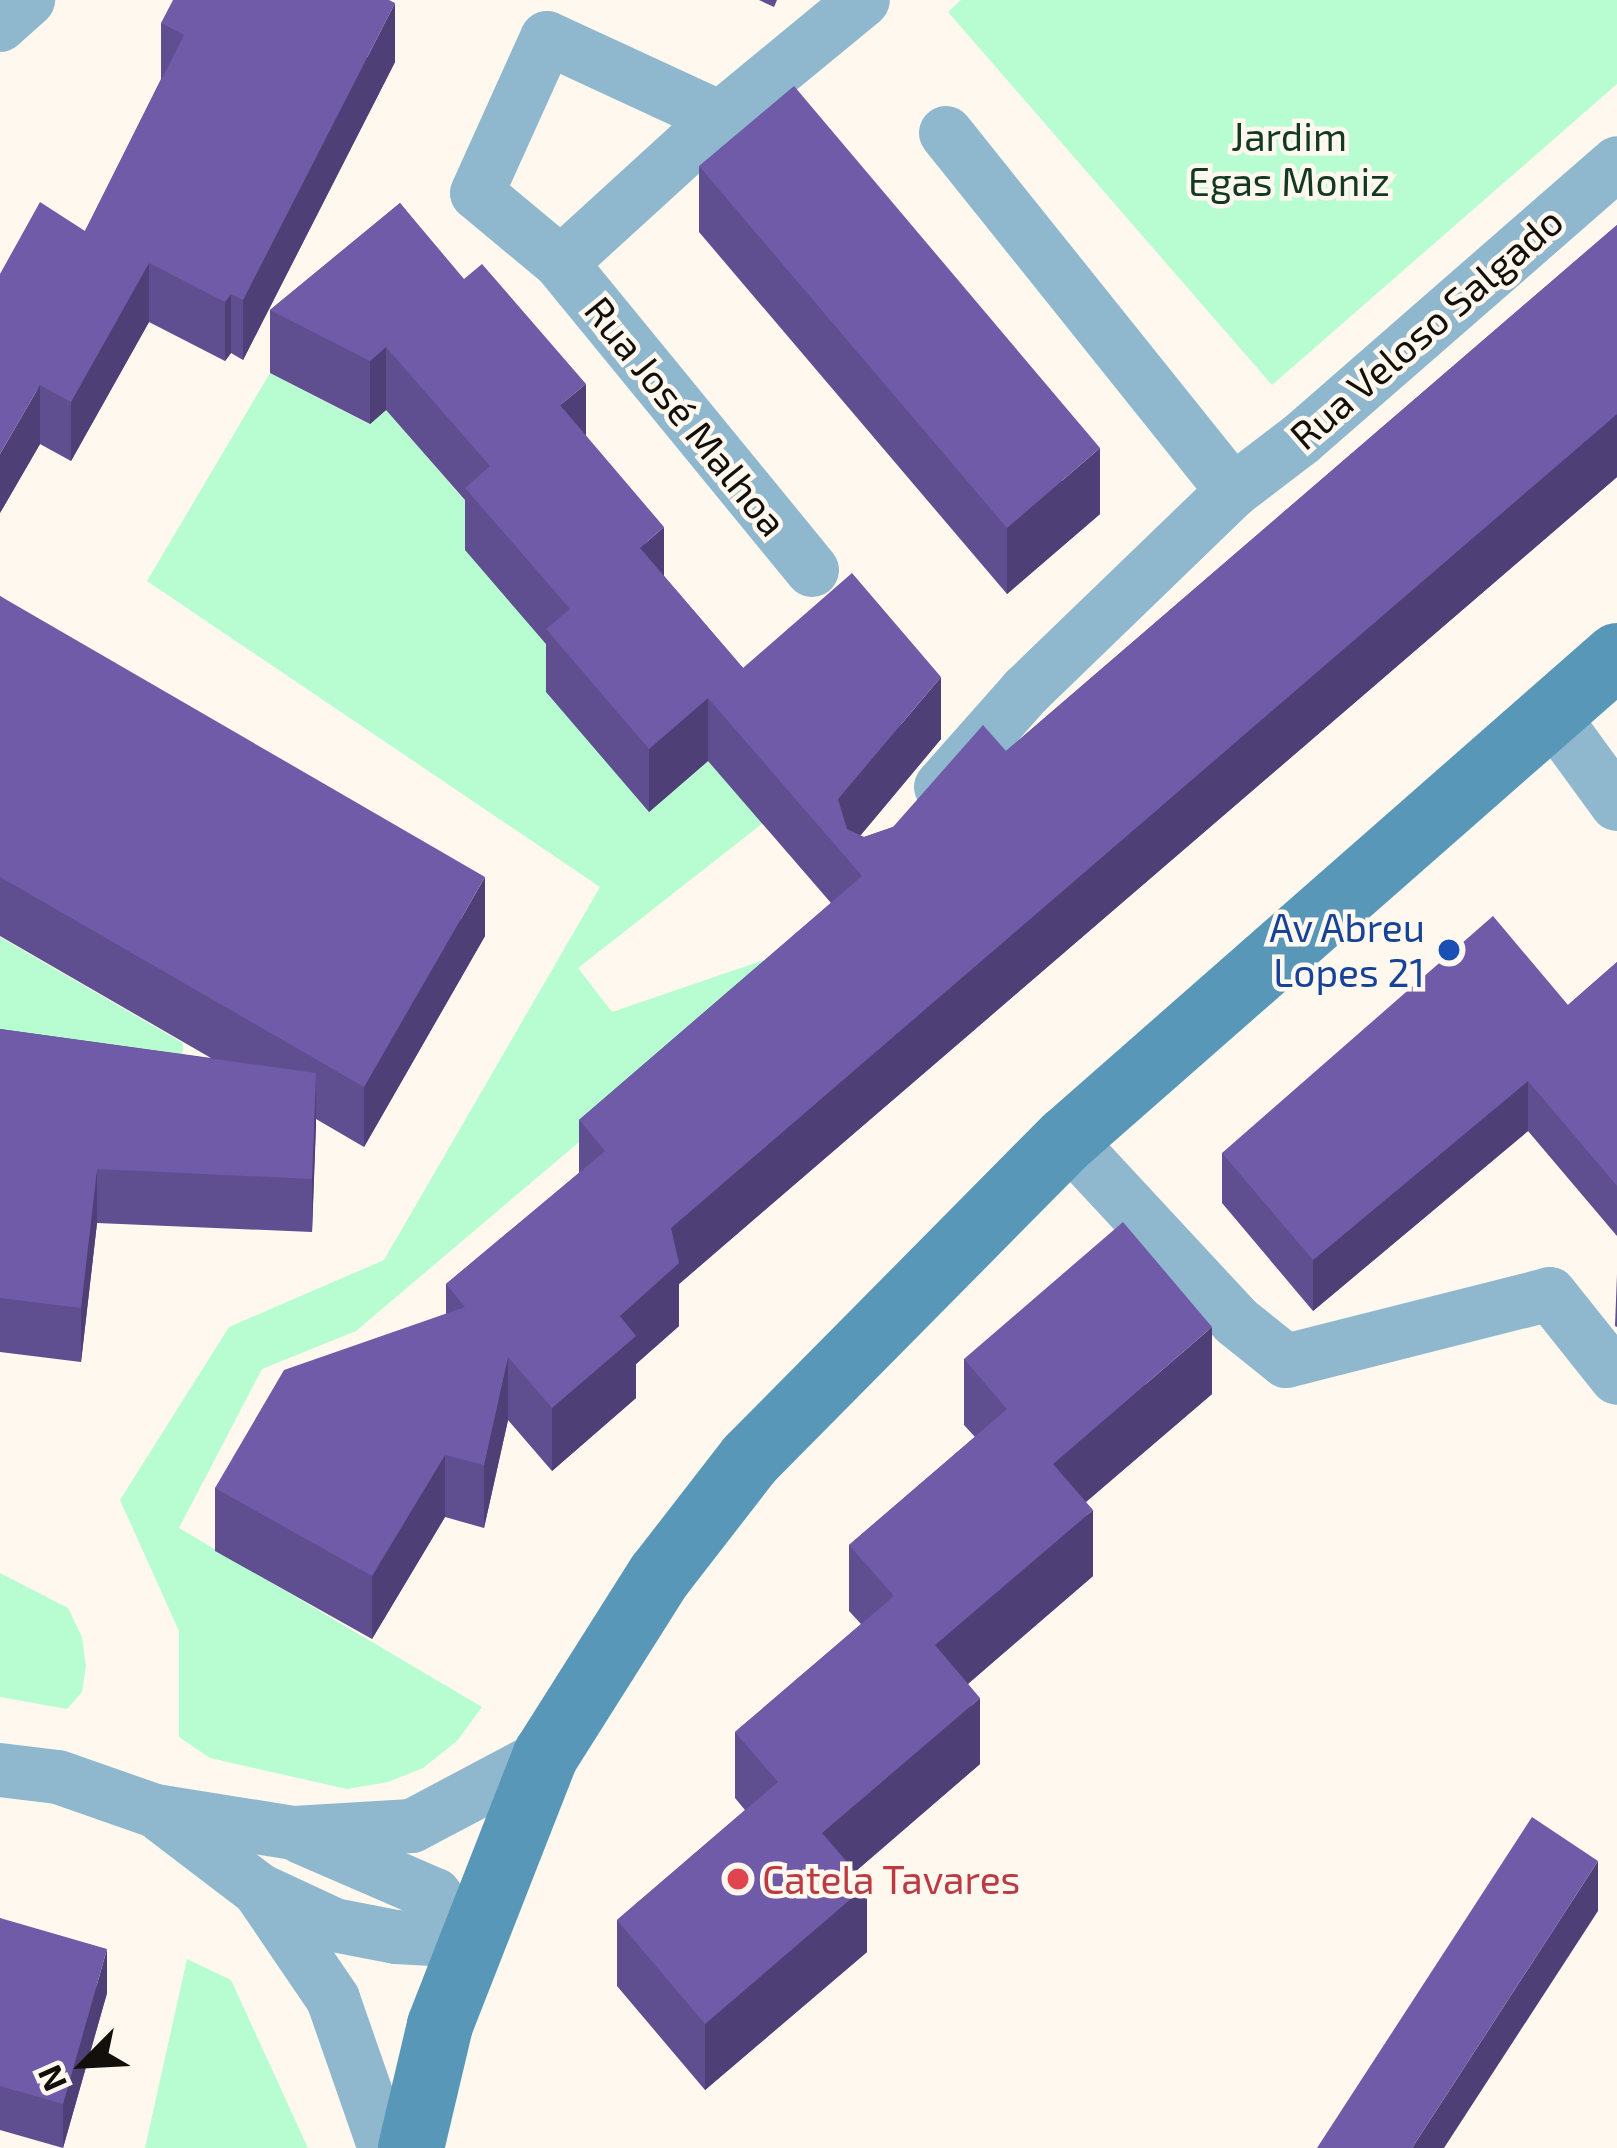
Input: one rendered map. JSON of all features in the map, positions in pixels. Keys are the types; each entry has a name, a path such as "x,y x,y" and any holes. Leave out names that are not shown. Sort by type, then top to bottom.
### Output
{"main road":[{"path":"411,2148 440,2025 469,1941 546,1755 660,1575 750,1459 1067,1139 1617,656"}],"street":[{"path":"0,25 28,0"},
{"name":"Rua José Malhoa","path":"561,263 720,118 863,0"},
{"name":"Rua José Malhoa","path":"720,118 548,38 477,193 561,263 812,570"},
{"path":"946,133 1233,491"},
{"name":"Rua Veloso Salgado","path":"900,833 1026,691 1233,491 1300,440 1617,163"},
{"path":"1552,715 1617,803"},
{"path":"1067,1139 1236,1321 1286,1361 1550,1294 1617,1378"},
{"path":"0,1770 58,1778 155,1811 294,1833 412,1826 546,1755"},
{"path":"155,1811 259,1890 334,1925 396,1937 469,1941"},
{"path":"294,1833 435,1895 469,1941"},
{"path":"259,1890 333,1999 385,2148"}],"green space":[{"name":"Jardim Egas Moniz","path":"961,0 1617,0 1617,84 1272,385 948,12"},
{"path":"270,373 369,424 386,410 490,529 649,811 708,761 763,823 578,968 612,1012 814,943 356,1331 262,1369 179,1528 482,1707 457,1741 423,1768 388,1782 347,1789 210,1758 179,1737 179,1631 120,1500 229,1327 384,1260 600,887 147,581"},
{"path":"0,937 183,1043 175,1226 0,1082"},
{"path":"0,1573 68,1608 82,1637 86,1666 82,1692 67,1709 0,1697"},
{"path":"187,1959 231,1980 308,2148 145,2148"}],"building":[{"path":"173,0 395,3 243,300 231,294 225,302 149,263 71,402 40,385 0,454 0,274 40,202 85,231 184,35 161,23"},
{"path":"794,86 1100,448 1007,528 699,166"},
{"path":"400,203 464,279 482,264 586,384 560,405 664,527 640,548 743,668 852,573 941,677 838,799 847,829 864,837 893,827 983,725 1006,751 1617,225 1617,414 671,1228 679,1263 620,1316 636,1336 552,1408 508,1357 484,1465 445,1455 372,1576 215,1488 284,1370 465,1307 446,1284 605,1151 579,1120 862,876 708,698 649,749 546,629 570,609 465,488 490,466 386,347 370,361 270,310"},
{"path":"0,596 485,877 364,1087 0,877"},
{"path":"1493,916 1568,1005 1617,962 1617,1186 1528,1081 1313,1260 1222,1153"},
{"path":"0,1029 316,1073 312,1179 97,1169 81,1308 0,1298"},
{"path":"1123,1222 1212,1327 1053,1464 1093,1510 935,1645 980,1698 822,1833 867,1885 705,2024 617,1920 778,1782 735,1732 894,1596 849,1545 1007,1409 964,1359"},
{"path":"1532,1817 1598,1861 1412,2148 1317,2148"},
{"path":"0,1918 107,1949 63,2104 0,2086"}],"place":[{"name":"Av Abreu Lopes 21","path":"1449,950"},
{"name":"Catela Tavares","path":"738,1879"}]}
